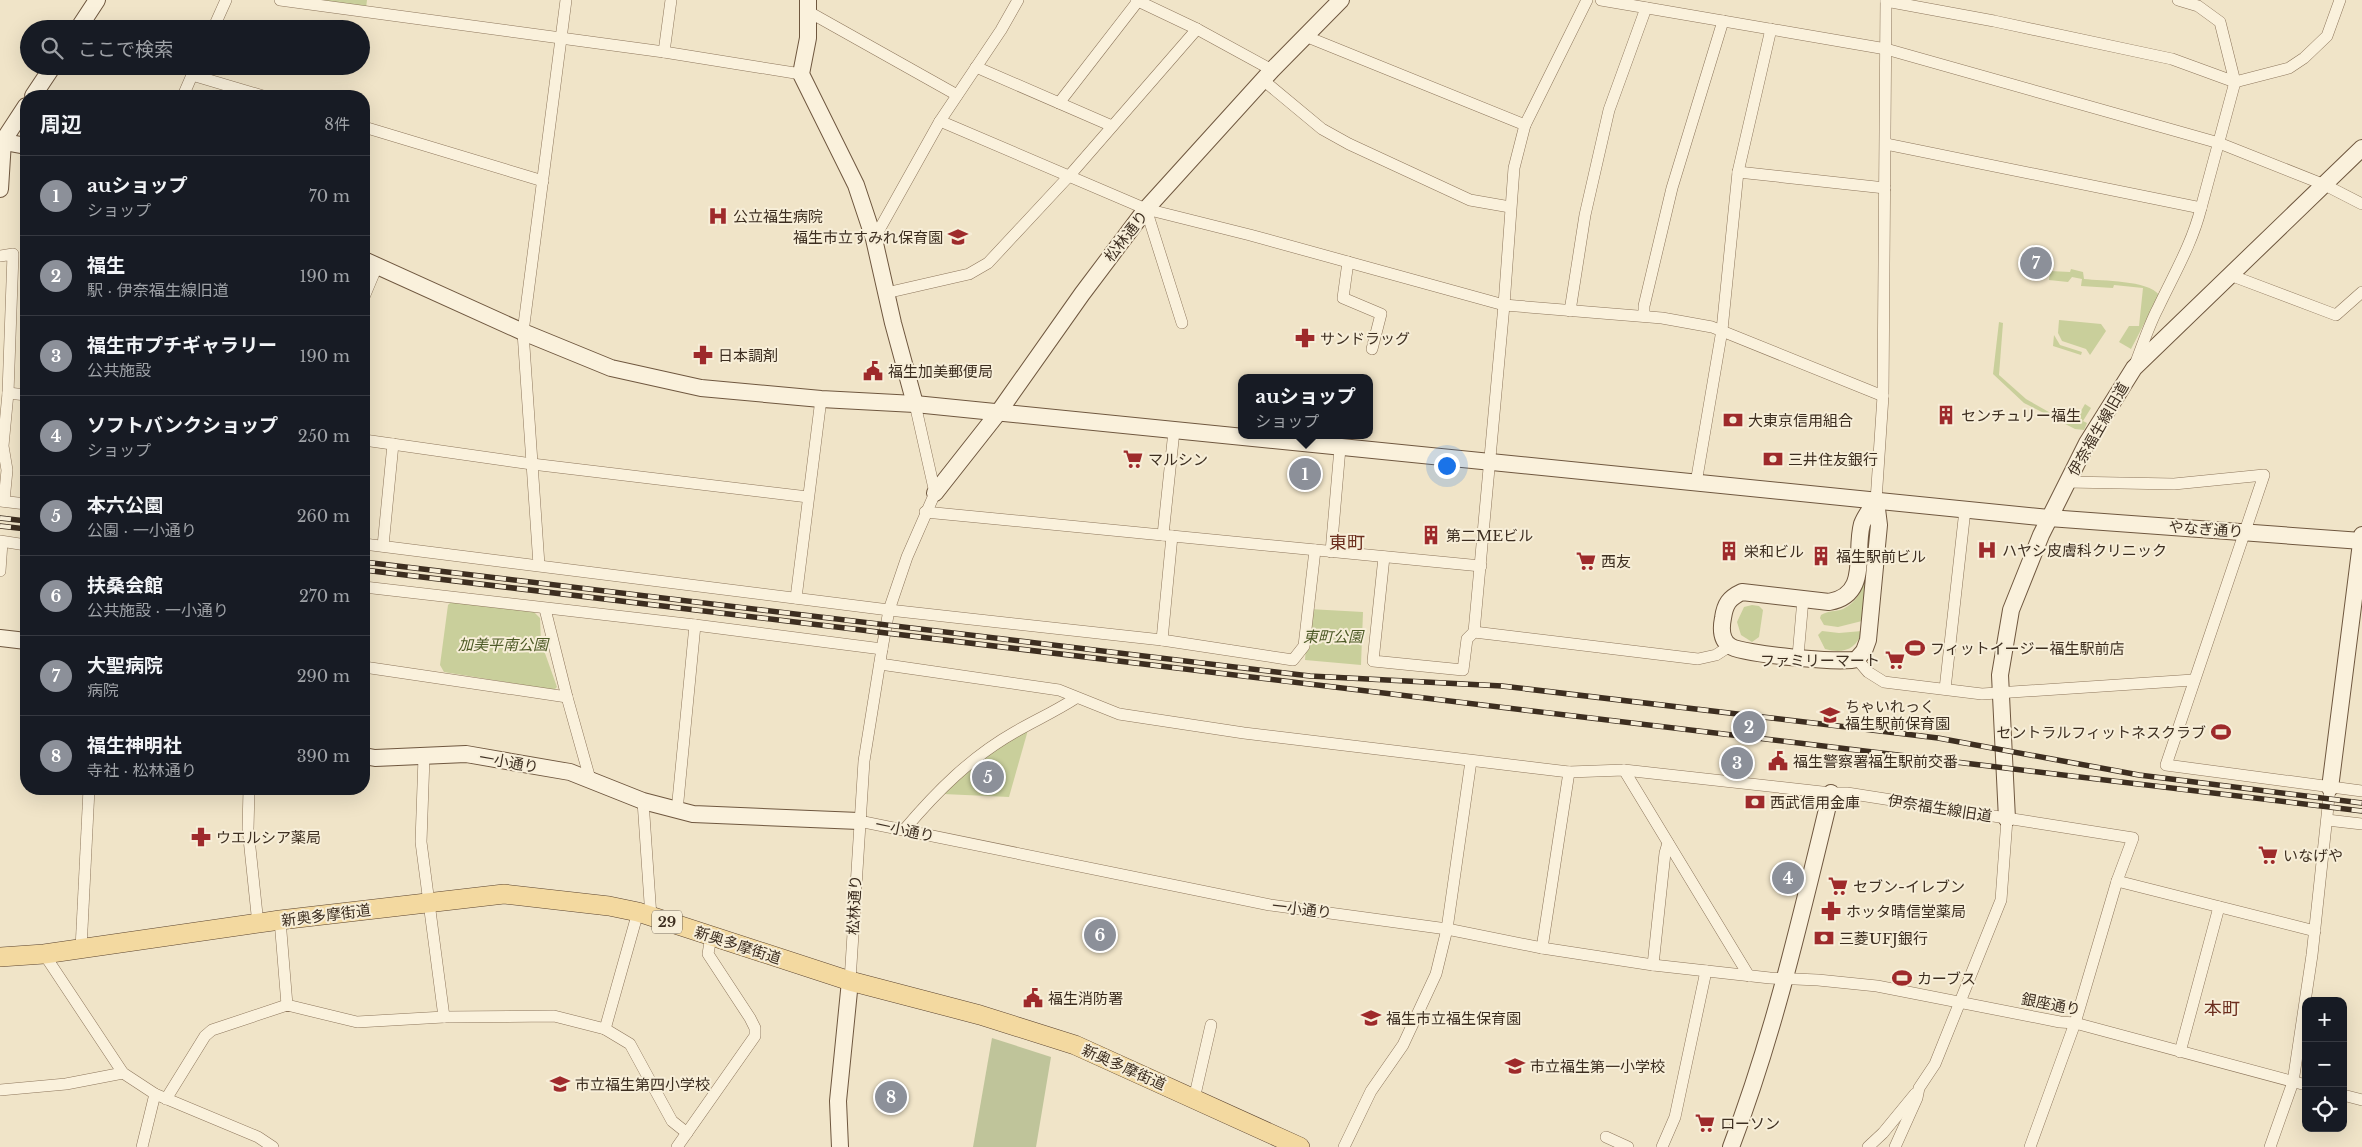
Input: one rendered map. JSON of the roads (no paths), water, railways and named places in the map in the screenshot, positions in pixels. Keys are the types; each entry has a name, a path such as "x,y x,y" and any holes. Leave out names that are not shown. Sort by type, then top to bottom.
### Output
{"main road":[{"name":"新奥多摩街道","path":"0,957 44,954 280,920 504,894 609,906 645,914 850,981 980,1015 1075,1045 1300,1147"}],"street":[{"path":"84,20 97,0"},
{"path":"217,20 226,0"},
{"path":"280,0 664,52 801,74"},
{"path":"370,12 372,0"},
{"path":"539,565 523,332 566,0"},
{"path":"664,52 671,0"},
{"path":"874,239 940,121 1018,0"},
{"path":"1059,103 1137,0 1154,4 1197,29 1268,75 1322,129 1349,144 1470,200 1510,207"},
{"name":"松林通り","path":"840,1147 838,1101 850,981 864,761 889,610 925,512 935,493 998,413 1082,294 1146,209 1268,75 1341,0"},
{"path":"1384,557 1373,661 1463,670 1467,639 1474,632 1481,566 1514,168 1525,125 1587,0"},
{"path":"1601,0 1886,49 2219,143 2325,185 2362,204"},
{"path":"1876,501 1862,524 1857,580 1847,595 1838,600 1828,602 1742,592 1732,597 1725,606 1722,636 1730,646 1745,651 1839,662 1857,659 1864,651 1868,640 1879,525 1876,501 1883,396 1886,0 2172,59 2234,82 2289,68 2304,58 2327,36 2340,0"},
{"path":"2134,368 2157,309 2195,233 2234,82 2220,22 2198,6 2178,0"},
{"path":"808,6 957,95"},
{"path":"808,6 808,38 801,74 856,185 874,239 935,493"},
{"path":"1570,311 1585,215 1609,110 1646,8"},
{"path":"1644,316 1644,306 1672,188 1723,21"},
{"path":"886,293 969,274 988,263 1070,175 1197,29"},
{"path":"1696,483 1722,330 1738,172 1771,29"},
{"path":"1305,36 1525,125"},
{"path":"976,67 1112,126"},
{"path":"37,90 47,75"},
{"path":"186,90 192,75"},
{"path":"207,75 247,90"},
{"path":"0,189 1,141 20,114"},
{"path":"940,121 1146,209 1504,305 1644,316 1722,330 1883,396"},
{"path":"370,128 543,181"},
{"path":"1,141 20,145"},
{"path":"1886,144 2201,208"},
{"name":"伊奈福生線旧道","path":"880,664 1059,690 1119,714 1244,733 1570,772 1624,770 1831,793 1847,793 2007,819 2000,675 2011,610 2028,563 2096,426 2134,368 2362,148"},
{"path":"1738,172 1885,188"},
{"path":"1146,209 1182,323"},
{"path":"0,256 13,254 8,393 3,446 7,470 2,501 20,503"},
{"path":"1348,262 1343,298 1381,314 1372,349"},
{"name":"やなぎ通り","path":"370,263 523,332 610,368 701,388 821,399 915,404 1238,438"},
{"path":"2230,275 2336,315 2362,292"},
{"path":"8,393 20,394"},
{"path":"796,598 821,399"},
{"path":"1162,640 1174,431"},
{"name":"やなぎ通り","path":"1252,439 2049,518 2362,539"},
{"path":"370,441 532,464 808,497"},
{"path":"383,546 393,444"},
{"path":"1331,552 1340,448"},
{"path":"2067,482 2174,484 2264,475 2246,532 2193,680 2166,765 2362,791"},
{"path":"1945,690 1965,510"},
{"path":"925,512 1481,566"},
{"path":"2270,1147 2293,1082 2315,931 2326,820 2362,539"},
{"path":"0,571 1,542 20,544"},
{"path":"370,545 889,610 1162,640 1294,660 1304,646 1315,550"},
{"path":"370,588 695,625 882,649"},
{"path":"1798,656 1804,599"},
{"path":"545,609 567,698 590,779"},
{"path":"676,811 695,625"},
{"path":"1474,632 1698,659 1716,654 1730,646"},
{"path":"0,638 20,640"},
{"path":"1857,659 1868,672 1884,682 1982,694 2193,680"},
{"path":"370,668 567,698"},
{"path":"904,830 954,775 1015,732 1076,698"},
{"name":"一小通り","path":"370,757 424,757 466,754 570,772 644,801 676,811 693,814 859,821 1270,905 1446,929 1542,948 1653,966"},
{"path":"424,757 422,842 444,1017"},
{"path":"1344,1147 1371,1091 1403,1045 1436,974 1446,929 1471,761"},
{"path":"1624,770 1749,976"},
{"path":"1542,948 1570,772"},
{"path":"1732,1147 1755,1085 1786,978 1831,793"},
{"path":"81,949 89,795"},
{"path":"249,795 248,829 258,924"},
{"path":"605,1029 645,914 644,801"},
{"path":"1873,1143 1920,1088 1935,1064 2001,900 2007,819 2133,838 2117,882 2075,1023 2030,1147"},
{"path":"2326,820 2362,824"},
{"path":"1653,966 1665,853 1668,843"},
{"path":"2117,882 2315,931"},
{"path":"2180,1052 2219,907"},
{"path":"280,920 287,1005"},
{"path":"677,1147 755,1036 755,1028 750,1018 708,954 711,936"},
{"path":"44,954 124,1073 154,1094 258,1137 273,1147"},
{"name":"銀座通り","path":"1653,966 1877,986 2075,1023 2302,1084"},
{"path":"1662,1147 1675,1118 1706,971"},
{"path":"166,1099 205,1036 212,1030 287,1005 357,1022 444,1017 554,1016 605,1029 630,1044 672,1121 687,1133"},
{"path":"1194,1099 1211,1025"},
{"path":"0,1090 66,1084 124,1073"},
{"path":"1895,1147 1918,1098 1920,1088"},
{"path":"142,1147 154,1094"},
{"path":"2347,1096 2362,1100"},
{"path":"1606,1137 1628,1147"},
{"path":"1873,1143 1890,1139 1895,1147"}],"railway":[{"path":"0,518 20,520"},
{"path":"0,526 20,528"},
{"path":"370,563 1310,676 1502,686 1938,738 2139,775 2362,803"},
{"path":"370,571 2362,811"}],"place":[{"name":"公立福生病院","path":"718,216"},
{"name":"福生市立すみれ保育園","path":"958,237"},
{"name":"大聖病院","path":"2036,263"},
{"name":"サンドラッグ","path":"1305,338"},
{"name":"日本調剤","path":"703,355"},
{"name":"福生加美郵便局","path":"873,371"},
{"name":"センチュリー福生","path":"1946,415"},
{"name":"大東京信用組合","path":"1733,420"},
{"name":"マルシン","path":"1133,459"},
{"name":"三井住友銀行","path":"1773,459"},
{"name":"auショップ","path":"1305,474"},
{"name":"第二MEビル","path":"1431,535"},
{"name":"ハヤシ皮膚科クリニック","path":"1987,550"},
{"name":"栄和ビル","path":"1729,551"},
{"name":"福生駅前ビル","path":"1821,556"},
{"name":"西友","path":"1586,561"},
{"name":"フィットイージー福生駅前店","path":"1915,648"},
{"name":"ファミリーマート","path":"1895,660"},
{"name":"ちゃいれっく 福生駅前保育園","path":"1830,715"},
{"name":"福生","path":"1749,727"},
{"name":"セントラルフィットネスクラブ","path":"2221,732"},
{"name":"福生警察署福生駅前交番","path":"1778,761"},
{"name":"福生市プチギャラリー","path":"1737,763"},
{"name":"本六公園","path":"988,777"},
{"name":"西武信用金庫","path":"1755,802"},
{"name":"ウエルシア薬局","path":"201,837"},
{"name":"いなげや","path":"2268,855"},
{"name":"ソフトバンクショップ","path":"1788,878"},
{"name":"セブン-イレブン","path":"1838,886"},
{"name":"ホッタ晴信堂薬局","path":"1831,911"},
{"name":"扶桑会館","path":"1100,935"},
{"name":"三菱UFJ銀行","path":"1824,938"},
{"name":"カーブス","path":"1902,978"},
{"name":"福生消防署","path":"1033,998"},
{"name":"福生市立福生保育園","path":"1371,1018"},
{"name":"市立福生第一小学校","path":"1515,1066"},
{"name":"市立福生第四小学校","path":"560,1084"},
{"name":"福生神明社","path":"891,1097"},
{"name":"ローソン","path":"1705,1123"}],"district":[{"name":"東町","path":"1347,543"},
{"name":"本町","path":"2222,1009"}],"park label":[{"name":"東町公園","path":"1333,636"},
{"name":"加美平南公園","path":"503,644"}]}
